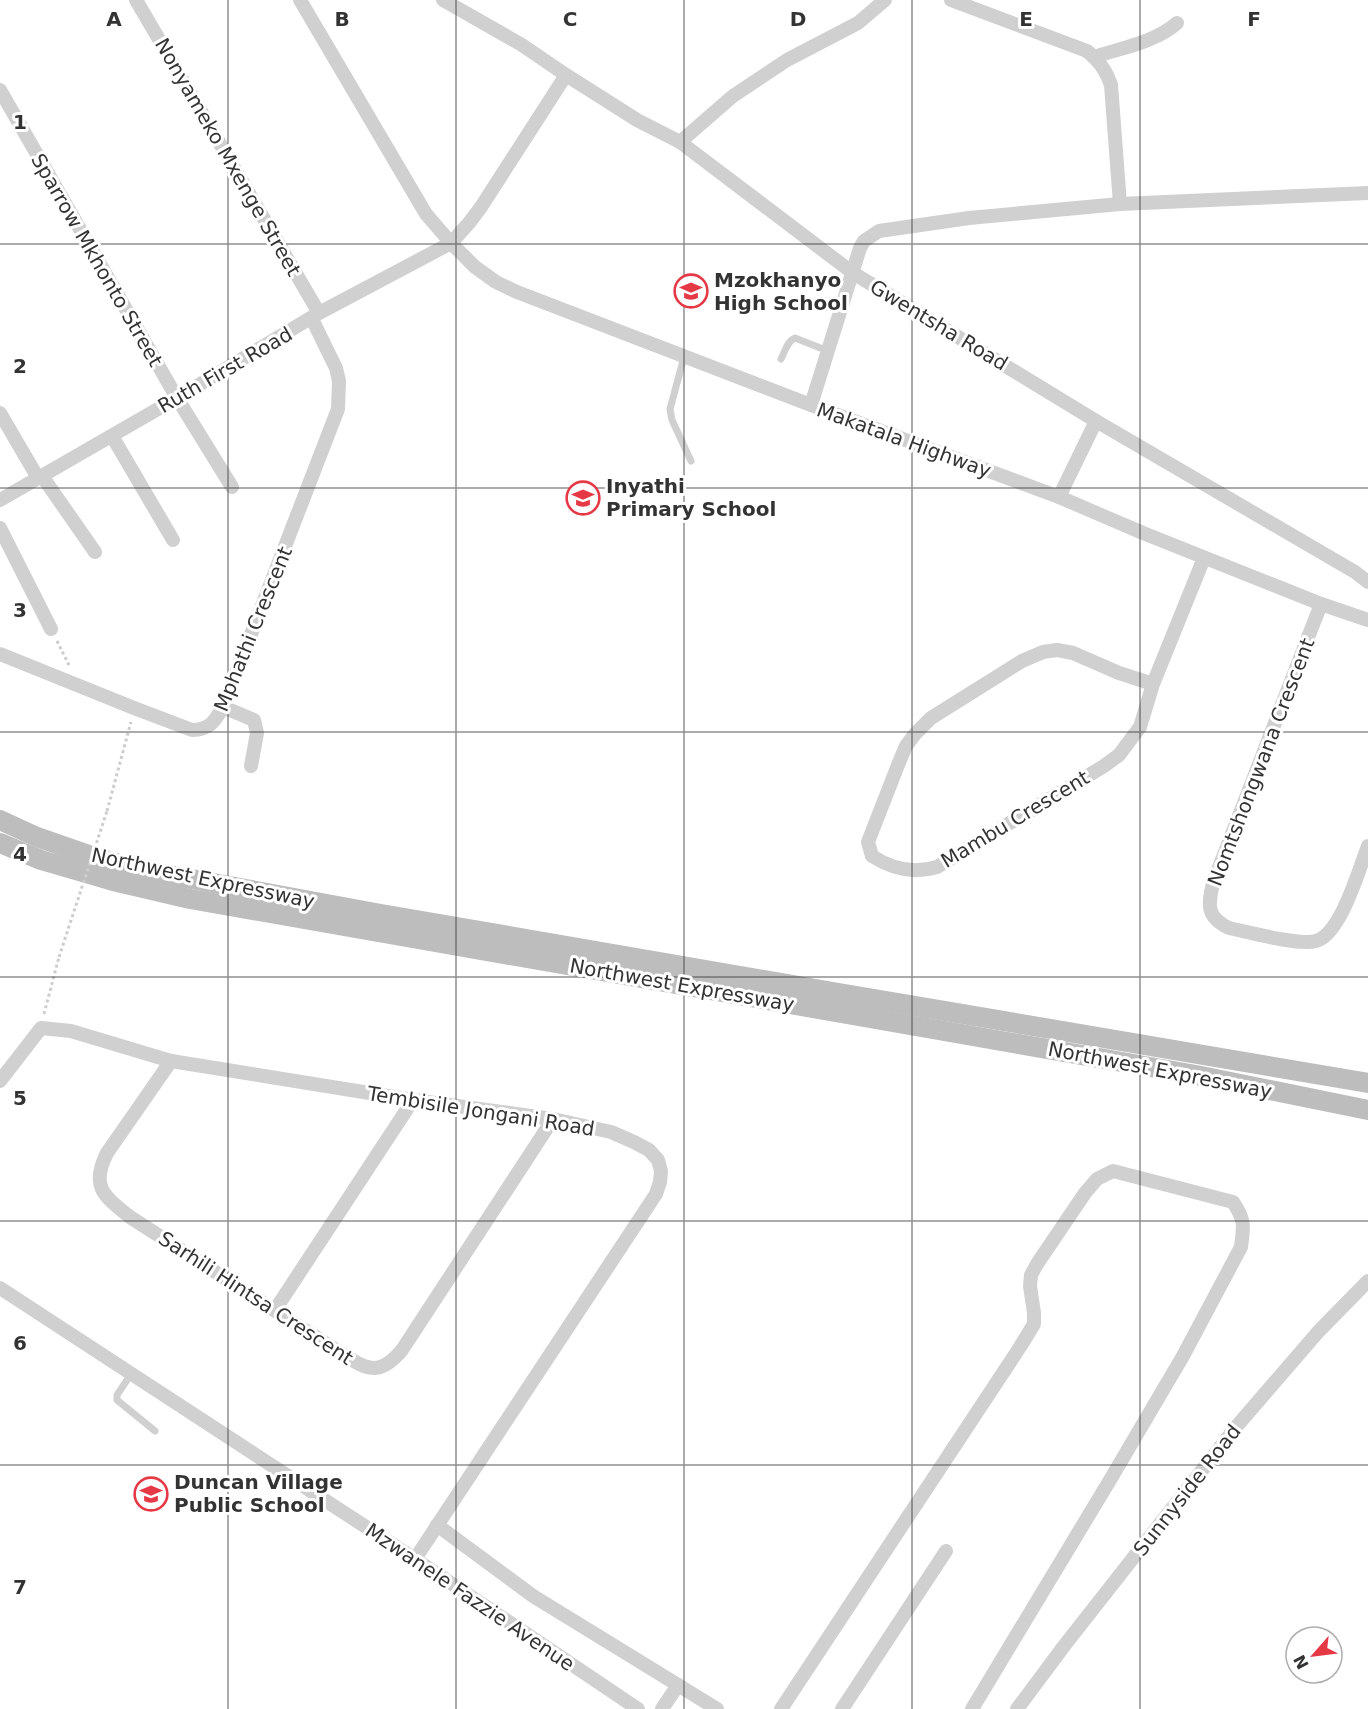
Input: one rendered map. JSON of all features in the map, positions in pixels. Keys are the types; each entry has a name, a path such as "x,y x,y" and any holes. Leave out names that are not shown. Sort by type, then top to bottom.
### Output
{"main road":[{"name":"Northwest Expressway","path":"0,820 37,837 103,860 164,874 729,974 1368,1083"},
{"name":"Northwest Expressway","path":"0,843 41,860 112,881 190,899 1196,1075 1368,1110"}],"street":[{"name":"Nonyameko Mxenge Street","path":"136,0 315,316"},
{"name":"Makatala Highway","path":"300,0 426,214 451,243 496,282 552,307 1059,497 1204,558 1368,620"},
{"name":"Gwentsha Road","path":"444,0 522,45 638,120 680,142 854,273 1096,421 1368,582"},
{"path":"680,142 733,96 787,60 858,23 885,0"},
{"path":"951,0 1087,51 1107,72 1111,85 1120,204"},
{"path":"1094,57 1150,38 1177,23"},
{"path":"451,243 481,207 566,75"},
{"name":"Sparrow Mkhonto Street","path":"0,90 177,398 232,487"},
{"path":"811,405 864,241 879,231 969,218 1120,204 1368,193"},
{"name":"Ruth First Road","path":"0,500 315,316 451,243"},
{"name":"Mphathi Crescent","path":"0,654 192,730 201,730 215,722 223,707 338,409 339,381 336,368 315,316"},
{"path":"0,413 40,477 94,552"},
{"path":"1059,497 1096,421"},
{"path":"112,436 173,540"},
{"path":"0,528 51,629"},
{"name":"Mambu Crescent","path":"1153,684 1119,673 1073,653 1057,650 1043,652 1022,661 932,718 915,734 906,746 868,842 872,856 908,871 936,867 1119,755 1140,727 1153,684 1204,558"},
{"name":"Nomtshongwana Crescent","path":"1322,604 1213,883 1209,900 1210,909 1214,918 1229,928 1302,942 1316,941 1332,930 1341,915 1368,846"},
{"path":"223,707 254,720 257,733 251,766"},
{"path":"2,1074 41,1028"},
{"name":"Tembisile Jongani Road","path":"41,1028 72,1031 171,1061 413,1100 553,1119 611,1132 649,1150 658,1160 661,1171 656,1194 415,1559"},
{"name":"Sarhili Hintsa Crescent","path":"171,1061 107,1153 98,1173 99,1182 105,1194 112,1203 130,1217 359,1364 370,1368 386,1366 402,1350 553,1119"},
{"path":"275,1310 413,1100"},
{"path":"781,1709 1034,1324 1031,1275 1097,1179 1113,1171 1233,1202 1242,1215 1244,1230 1241,1247 1177,1365 972,1709"},
{"name":"Sunnyside Road","path":"1017,1709 1236,1427 1318,1332 1368,1281"},
{"name":"Mzwanele Fazzie Avenue","path":"0,1288 415,1559 638,1709"},
{"path":"437,1525 533,1596 717,1709"},
{"path":"842,1709 946,1551"},
{"path":"662,1709 678,1685"}],"lane":[{"path":"782,359 787,345 795,338 828,351"},
{"path":"684,357 670,409 672,420 692,461"},
{"path":"131,1374 117,1395 117,1400 155,1431"}],"path":[{"path":"51,629 79,686"},
{"path":"41,1028 59,957 107,811 134,708"}],"place":[{"name":"Mzokhanyo High School","path":"691,291"},
{"name":"Inyathi Primary School","path":"583,498"},
{"name":"Duncan Village Public School","path":"151,1494"}]}
